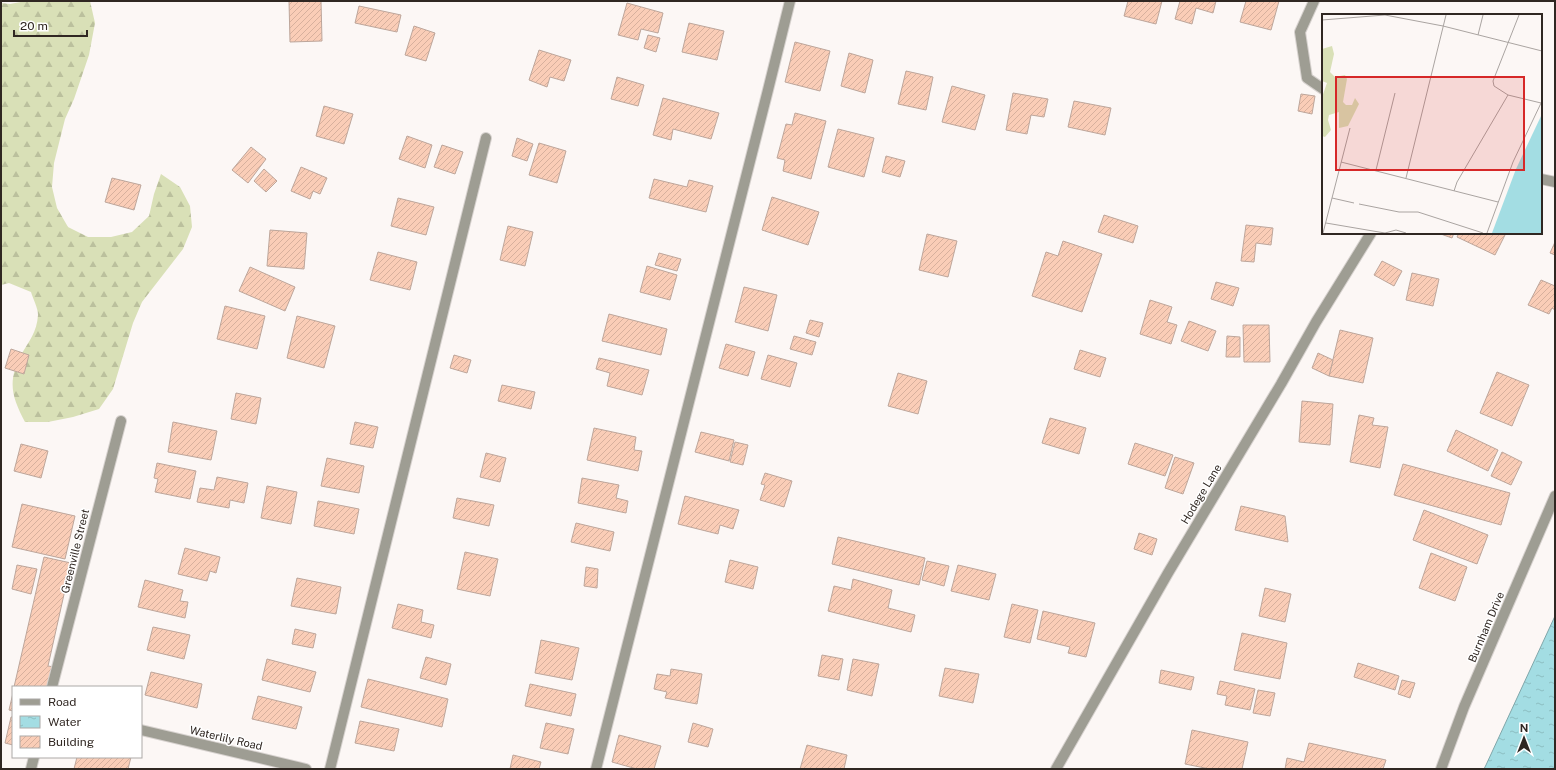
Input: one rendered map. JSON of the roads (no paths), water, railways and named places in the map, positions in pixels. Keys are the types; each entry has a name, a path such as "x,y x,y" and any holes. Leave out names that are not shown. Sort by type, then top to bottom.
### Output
{"street":[{"path":"596,769 790,1"},
{"path":"1314,1 1300,32 1307,78 1322,88"},
{"path":"330,769 486,138"},
{"path":"1542,179 1555,182"},
{"name":"Hodege Lane","path":"1056,769 1168,573 1281,384 1316,322 1370,234"},
{"name":"Greenville Street","path":"52,686 121,421"},
{"name":"Burnham Drive","path":"1441,769 1464,707 1555,496"},
{"name":"Waterlily Road","path":"142,730 306,769"},
{"path":"31,769 34,758"}],"water":[{"path":"1555,616 1555,769 1484,769 1486,765"}]}
